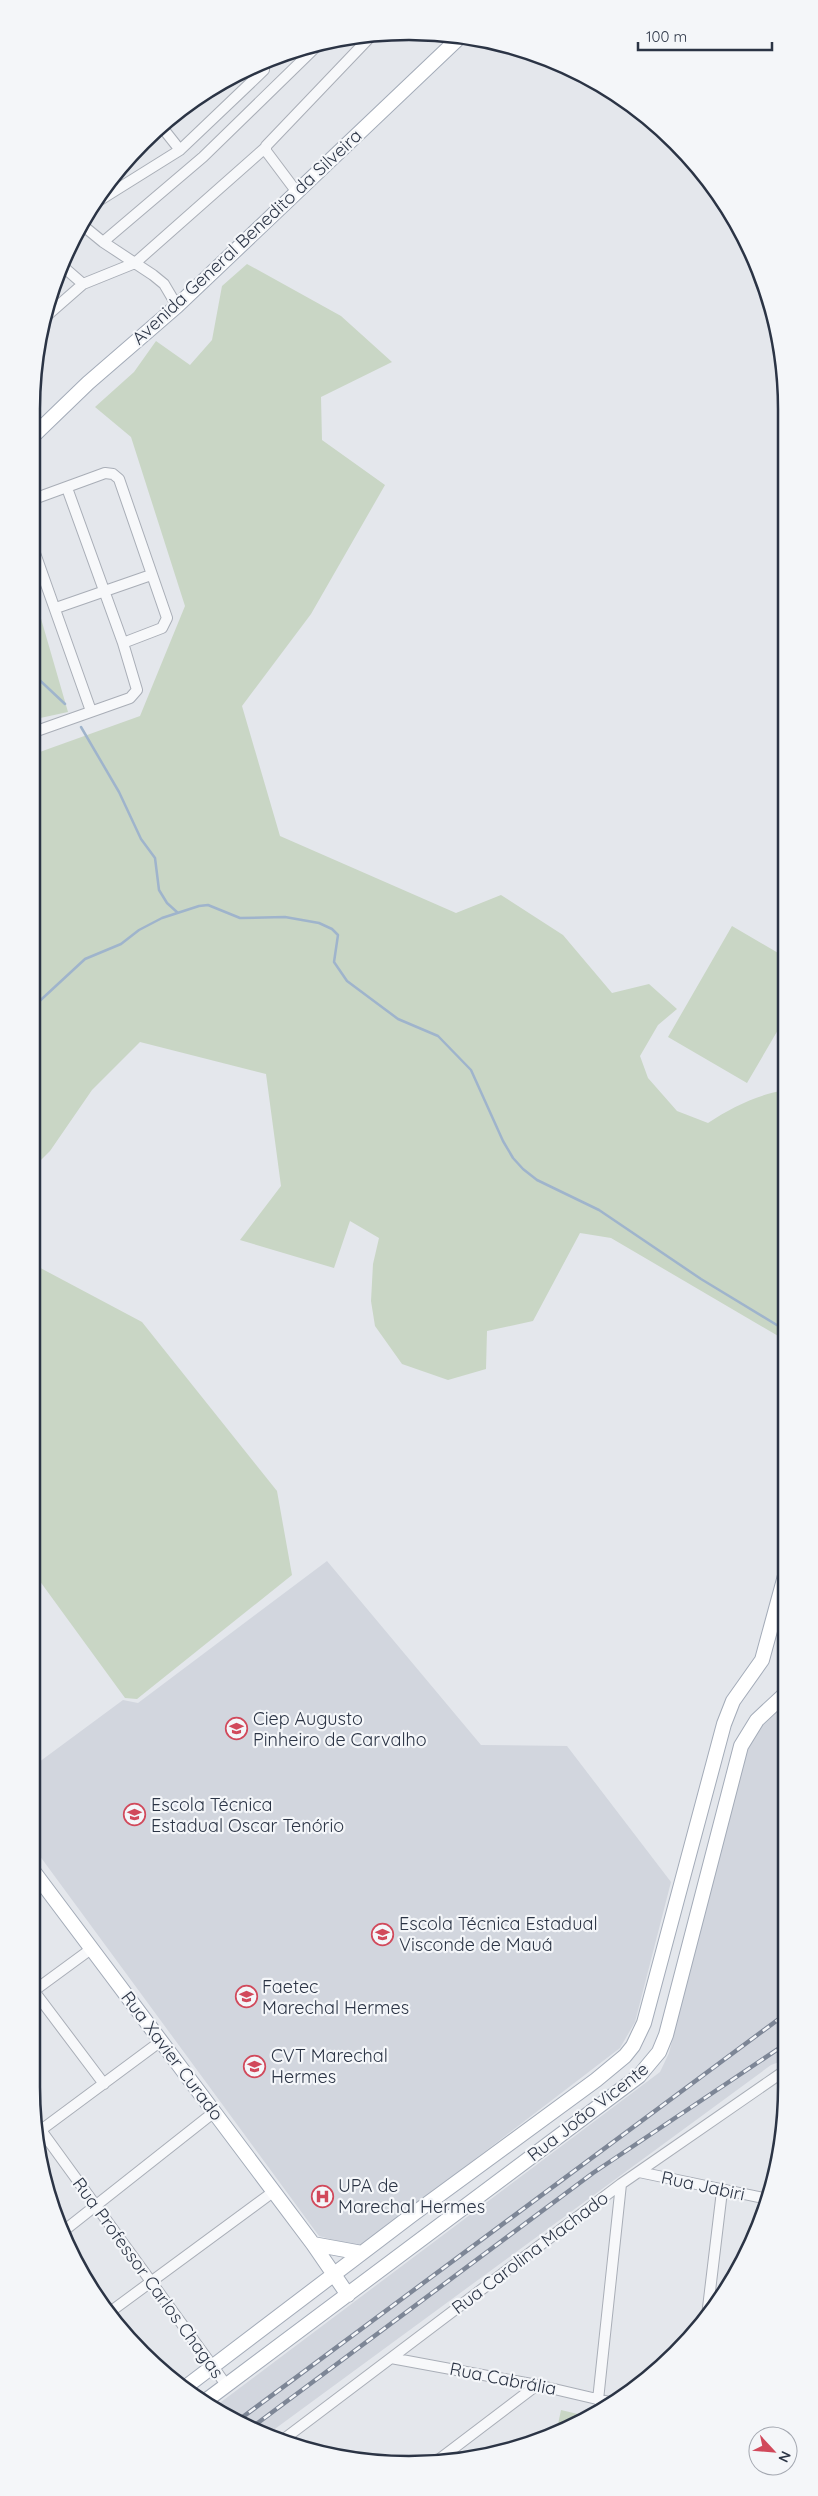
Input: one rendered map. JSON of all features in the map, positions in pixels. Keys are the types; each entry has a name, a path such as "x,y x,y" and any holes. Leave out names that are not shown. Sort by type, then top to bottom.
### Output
{"main road":[{"name":"Avenida General Benedito da Silveira","path":"40,429 88,384 177,306 454,43"},
{"name":"Rua João Vicente","path":"190,2384 362,2253 596,2080 625,2056 639,2036 661,1962 714,1758 727,1716 738,1693 762,1660 778,1601"},
{"name":"Rua João Vicente","path":"210,2398 639,2076 659,2052 684,1968 741,1746 757,1720 778,1700"},
{"name":"Rua Xavier Curado","path":"40,1880 313,2244 348,2295"},
{"path":"661,1962 684,1968"},
{"path":"596,2080 604,2102"},
{"path":"460,2180 475,2200"},
{"path":"313,2244 362,2253"}],"street":[{"path":"54,309 83,284 135,263 265,148 365,43"},
{"path":"102,242 203,157 308,54"},
{"path":"109,195 180,150 264,70"},
{"path":"166,132 180,150"},
{"path":"265,148 296,191"},
{"path":"87,229 102,242 164,284 177,306"},
{"path":"67,270 83,284"},
{"path":"40,497 105,473 116,476 166,613 166,623 160,629 123,643"},
{"path":"40,730 130,698 136,693 137,685 66,488"},
{"path":"40,566 91,711"},
{"path":"56,608 151,575"},
{"path":"40,1984 91,1949"},
{"path":"40,2000 104,2084"},
{"path":"42,2126 104,2084 161,2040"},
{"name":"Rua Carolina Machado","path":"289,2435 621,2184 778,2075"},
{"path":"68,2228 213,2113"},
{"name":"Rua Professor Carlos Chagas","path":"43,2138 227,2386"},
{"name":"Rua Jabiri","path":"639,2172 761,2198"},
{"path":"598,2400 621,2184"},
{"path":"710,2301 722,2191"},
{"path":"114,2309 273,2192"},
{"name":"Rua Cabrália","path":"391,2358 537,2385 603,2401"},
{"path":"446,2454 537,2385"}],"shaded area":[{"path":"327,1561 481,1745 567,1746 671,1882 635,2022 620,2048 360,2247 319,2236 40,1856 40,1761 123,1700 138,1703"},
{"path":"778,1710 778,2062 771,2065 273,2430 219,2404 660,2072 669,2053 739,1772 752,1740 766,1720"}],"green space":[{"path":"247,264 341,316 392,362 321,397 322,440 385,485 311,614 242,706 280,836 456,913 501,895 563,935 612,993 649,984 677,1009 658,1025 640,1056 648,1078 677,1111 708,1123 745,1102 778,1092 778,1336 611,1238 580,1233 533,1321 487,1331 486,1369 448,1380 402,1364 375,1326 371,1301 373,1264 379,1238 350,1221 334,1268 240,1240 281,1186 266,1074 140,1042 92,1090 50,1151 40,1161 40,752 140,716 185,606 131,437 95,407 134,372 156,341 190,365 212,340 222,286"},
{"path":"40,615 68,712 40,718"},
{"path":"732,926 778,953 778,1030 747,1083 668,1037"},
{"path":"40,1268 142,1322 277,1491 292,1575 137,1699 125,1698 40,1581"},
{"path":"561,2410 579,2414 572,2418 558,2424"}],"waterway":[{"path":"40,680 65,704"},
{"path":"81,727 119,792 141,839 155,858 159,890 167,903 178,913"},
{"path":"40,1001 85,959 121,944 139,930 162,918 199,906 208,905 240,918 285,917 319,923 332,929 338,935 334,962 347,981 398,1019 438,1036 471,1070 503,1141 513,1158 523,1169 537,1180 599,1210 701,1279 778,1326"}],"railway":[{"path":"243,2417 778,2020"},
{"path":"257,2423 593,2173 778,2049"}],"place":[{"name":"Ciep Augusto Pinheiro de Carvalho","path":"237,1729"},
{"name":"Escola Técnica Estadual Oscar Tenório","path":"135,1815"},
{"name":"Escola Técnica Estadual Visconde de Mauá","path":"383,1934"},
{"name":"Faetec Marechal Hermes","path":"246,1997"},
{"name":"CVT Marechal Hermes","path":"255,2066"},
{"name":"UPA de Marechal Hermes","path":"322,2196"}]}
